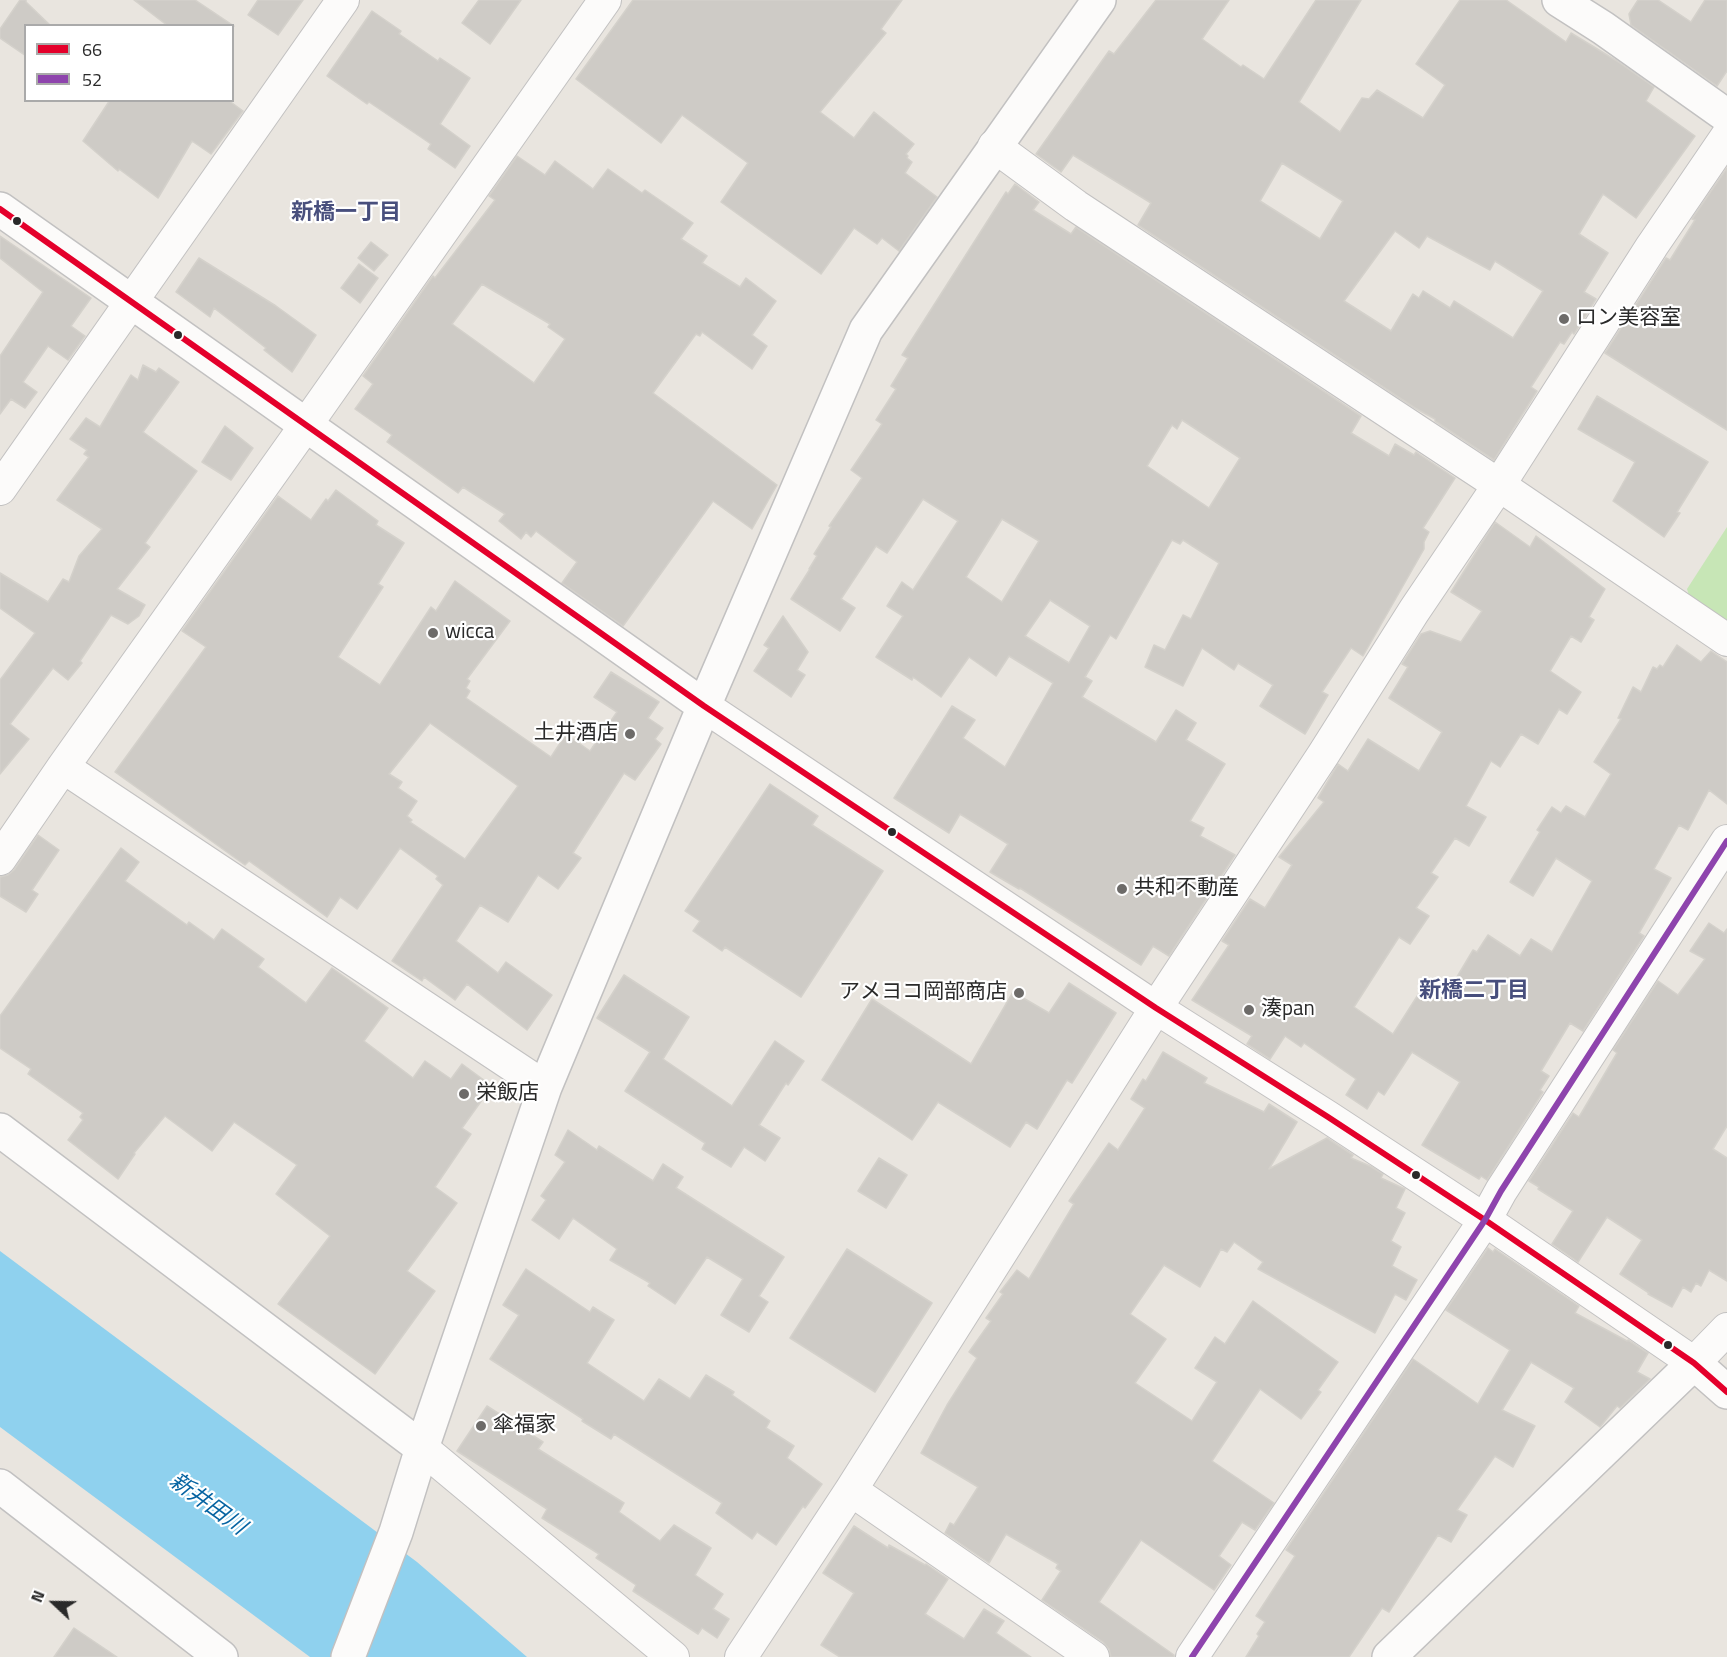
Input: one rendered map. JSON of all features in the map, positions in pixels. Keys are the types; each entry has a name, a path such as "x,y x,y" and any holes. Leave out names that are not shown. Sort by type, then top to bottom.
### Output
{"street":[{"path":"0,489 343,0"},
{"path":"0,859 605,0"},
{"path":"348,1657 396,1532 422,1448 545,1088 704,706 866,330 1099,0"},
{"path":"1559,0 1603,28 1727,116"},
{"path":"741,1657 851,1490 1156,1008 1323,755 1414,611 1499,485 1652,246 1727,136"},
{"path":"994,146 1076,206 1499,485 1727,640"},
{"path":"0,209 704,706 1156,1008 1329,1117 1485,1220 1694,1363 1727,1392"},
{"path":"63,767 545,1088"},
{"path":"1192,1657 1485,1220 1507,1181 1727,841"},
{"path":"0,1130 422,1448 673,1657"},
{"path":"1389,1657 1727,1329"},
{"path":"0,1486 221,1657"},
{"path":"851,1490 1093,1657"}],"green space":[{"path":"1727,527 1727,633 1694,612 1687,589"}],"water":[{"name":"新井田川","path":"0,1251 417,1562 527,1657 310,1657 0,1427"}],"building":[{"path":"20,0 26,0 49,24 24,24 24,55 0,38 0,29"},
{"path":"134,0 195,0 231,24 165,24"},
{"path":"258,0 303,0 278,35 248,15"},
{"path":"479,0 521,0 490,44 462,23"},
{"path":"633,0 902,0 881,29 886,33 820,112 854,138 874,112 914,144 906,154 912,162 905,173 937,197 899,251 882,238 877,244 854,228 821,274 721,202 748,163 682,115 661,143 576,79"},
{"path":"1156,0 1229,0 1202,39 1241,67 1243,65 1264,79 1316,0 1361,0 1299,102 1340,132 1362,98 1369,99 1377,90 1423,118 1445,85 1416,64 1460,0 1506,0 1566,42 1571,33 1654,87 1646,101 1695,136 1636,218 1603,194 1579,234 1608,253 1584,292 1596,299 1574,334 1572,332 1564,344 1560,342 1531,387 1537,391 1494,460 1138,225 1151,203 1073,155 1061,172 1036,154 1109,51 1114,54","holes":["1282,163 1343,201 1320,239 1260,201","1395,231 1419,248 1427,236 1490,270 1495,261 1543,291 1513,338 1454,301 1450,308 1423,291 1419,298 1413,294 1391,331 1344,301"]},
{"path":"1638,0 1658,0 1691,22 1705,0 1727,0 1727,71 1717,86 1631,25 1629,14"},
{"path":"372,11 401,31 399,34 438,61 440,58 470,78 440,124 470,146 455,168 428,149 431,144 327,76"},
{"path":"109,102 231,102 243,111 211,154 192,141 158,198 119,169 118,171 83,141"},
{"path":"517,156 545,175 555,161 593,189 608,169 642,193 645,190 693,223 681,239 707,256 702,263 740,287 746,278 776,301 752,335 767,346 752,369 702,332 700,336 696,334 653,393 777,485 752,529 713,501 623,626 562,583 577,562 536,531 531,537 526,532 521,539 499,521 505,514 463,487 458,493 387,442 392,435 355,409 373,384 363,376 433,276 435,278 495,200 489,196","holes":["482,284 550,324 548,327 565,339 534,383 452,324"]},
{"path":"1727,168 1727,430 1605,353 1666,258 1670,260 1695,220 1692,219"},
{"path":"1015,184 1039,202 1033,210 1071,234 1076,227 1361,416 1351,433 1389,456 1395,444 1414,455 1416,452 1455,478 1423,528 1429,532 1424,542 1424,549 1363,656 1351,648 1322,692 1328,695 1305,734 1260,706 1273,685 1238,663 1234,670 1202,648 1183,686 1145,667 1154,645 1165,650 1183,615 1191,619 1219,563 1183,540 1180,544 1172,540 1116,639 1110,635 1085,677 1092,681 1082,697 1156,742 1176,710 1196,723 1186,740 1225,764 1190,821 1204,828 1200,836 1235,855 1169,956 1153,946 1141,965 1020,888 990,872 1008,844 960,814 949,833 894,798 952,706 975,720 963,738 1005,767 1053,683 1009,656 996,676 969,657 941,697 913,677 912,680 876,657 903,616 887,606 902,582 913,590 958,521 923,499 887,553 876,546 841,599 855,608 840,631 791,599 817,556 814,554 831,527 829,526 862,478 851,470 882,424 876,420 896,389 891,386 908,358 902,355 1006,192 1008,194","holes":["1182,420 1240,458 1209,508 1147,466 1172,425 1177,429","1002,519 1039,541 1002,602 966,577","1050,600 1090,626 1069,663 1025,636"]},
{"path":"0,236 91,298 71,326 85,336 68,360 48,346 23,382 37,392 25,408 11,399 0,414 0,356 43,292 0,258"},
{"path":"371,242 388,255 374,271 358,258"},
{"path":"199,258 276,306 316,335 292,372 264,350 266,348 214,308 210,317 176,292"},
{"path":"359,264 378,278 360,303 341,288"},
{"path":"143,365 156,372 159,368 179,382 143,432 197,471 145,543 150,547 117,589 145,605 139,616 128,624 111,615 80,661 82,663 68,680 53,668 10,724 29,739 0,774 0,680 35,633 0,608 0,573 48,602 63,579 69,582 79,556 102,529 57,500 89,457 84,454 87,450 70,439 86,418 100,427 131,375 138,380"},
{"path":"1597,396 1708,462 1664,537 1613,501 1635,462 1578,429"},
{"path":"225,426 253,448 231,480 202,462"},
{"path":"336,490 378,521 376,525 404,543 378,584 383,587 338,657 380,685 431,607 436,611 455,581 510,621 467,679 470,681 466,688 470,691 466,698 551,757 566,734 590,751 617,712 594,697 611,672 659,702 648,718 663,728 655,739 661,744 635,780 624,773 573,853 581,858 558,889 538,875 508,922 480,905 456,941 498,973 506,962 552,995 527,1030 467,984 455,1000 424,977 422,981 392,961 443,885 436,879 438,876 400,848 357,909 340,897 327,917 249,861 245,865 115,772 206,647 182,631 278,496 311,520 326,499 328,501","holes":["430,723 518,786 465,859 410,822 412,820 407,816 417,801 398,788 402,782 389,774"]},
{"path":"1495,522 1530,547 1536,536 1605,589 1589,617 1594,620 1581,642 1571,636 1550,671 1581,692 1567,714 1559,709 1538,744 1521,734 1500,767 1491,761 1466,806 1486,817 1469,846 1455,838 1431,873 1438,877 1416,908 1429,916 1410,944 1399,937 1354,1007 1393,1034 1423,987 1438,997 1446,984 1451,987 1473,950 1477,952 1488,935 1520,956 1531,939 1552,952 1592,881 1556,858 1533,896 1510,882 1540,832 1537,830 1552,807 1561,813 1566,806 1585,817 1611,774 1594,762 1621,719 1618,718 1633,687 1641,692 1653,667 1657,669 1660,665 1663,667 1677,645 1701,662 1711,651 1727,662 1727,804 1709,790 1688,830 1679,825 1654,869 1671,878 1639,933 1644,936 1583,1031 1570,1023 1541,1071 1549,1076 1540,1090 1543,1092 1487,1180 1481,1176 1479,1179 1422,1145 1460,1082 1412,1052 1384,1095 1378,1091 1367,1109 1346,1095 1356,1079 1304,1043 1301,1047 1285,1036 1270,1059 1247,1044 1252,1036 1192,1000 1229,945 1222,941 1250,899 1265,908 1292,865 1279,857 1324,802 1318,798 1338,764 1348,771 1368,739 1419,771 1442,732 1389,698 1408,667 1402,664 1421,634 1430,631 1461,642 1482,611 1451,592"},
{"path":"783,616 808,652 797,670 805,675 791,697 754,671 769,648 764,645"},
{"path":"770,784 818,816 812,825 883,871 801,997 725,947 722,951 693,931 700,921 685,911"},
{"path":"38,835 59,850 32,890 38,894 26,912 0,896 0,877 14,870"},
{"path":"121,848 139,862 125,881 187,925 189,922 214,940 222,929 264,959 258,967 306,1003 332,968 388,1008 364,1041 413,1078 425,1061 451,1079 462,1064 492,1086 462,1128 471,1134 435,1187 457,1203 407,1271 435,1291 375,1374 278,1304 330,1236 276,1194 297,1165 234,1122 212,1151 165,1116 134,1153 118,1179 68,1140 83,1120 80,1117 83,1113 28,1074 31,1069 0,1048 0,1016"},
{"path":"1709,923 1724,933 1727,929 1727,1126 1713,1149 1727,1158 1727,1281 1709,1270 1701,1286 1696,1283 1691,1292 1683,1287 1672,1307 1648,1294 1620,1274 1642,1240 1607,1217 1578,1262 1552,1244 1573,1211 1529,1181 1573,1113 1579,1117 1617,1053 1613,1050 1658,981 1678,995 1705,959 1690,951"},
{"path":"624,975 689,1017 663,1059 732,1106 775,1041 804,1061 788,1085 786,1083 759,1125 780,1138 765,1161 744,1147 731,1167 702,1149 705,1143 625,1091 650,1052 597,1018"},
{"path":"1069,983 1116,1013 1072,1083 1067,1080 1037,1129 1026,1122 1010,1147 938,1102 912,1140 822,1080 872,999 971,1064 1013,992 1049,1013"},
{"path":"1163,1052 1207,1078 1204,1083 1264,1112 1269,1104 1297,1122 1269,1169 1327,1138 1353,1155 1351,1158 1383,1174 1381,1178 1405,1189 1396,1208 1405,1213 1391,1241 1401,1247 1392,1266 1417,1280 1406,1300 1395,1294 1375,1333 1258,1269 1263,1262 1234,1242 1227,1252 1221,1249 1200,1287 1164,1265 1130,1314 1166,1339 1135,1383 1192,1421 1217,1382 1195,1368 1215,1337 1225,1344 1253,1301 1338,1362 1318,1390 1321,1392 1301,1419 1260,1389 1212,1461 1274,1503 1255,1530 1242,1522 1219,1556 1231,1565 1214,1590 1141,1540 1099,1602 1174,1657 1111,1657 1109,1649 1103,1642 1042,1600 1061,1571 1056,1568 1058,1564 1006,1534 989,1563 945,1533 950,1523 954,1525 978,1487 921,1453 947,1405 977,1358 969,1352 991,1321 986,1318 1003,1294 1000,1292 1017,1270 1029,1279 1074,1204 1069,1201 1109,1143 1118,1150 1145,1108 1131,1099 1143,1079 1146,1081"},
{"path":"568,1130 597,1150 599,1146 653,1181 663,1164 683,1177 676,1188 784,1257 759,1296 768,1302 749,1332 721,1315 743,1279 707,1257 675,1304 648,1286 650,1283 610,1260 617,1249 573,1218 559,1239 532,1220 546,1200 541,1196 565,1162 555,1155"},
{"path":"879,1158 907,1175 886,1208 858,1191"},
{"path":"1488,1248 1493,1252 1495,1249 1579,1306 1575,1313 1648,1353 1637,1372 1650,1379 1620,1408 1617,1406 1600,1427 1565,1402 1574,1388 1531,1362 1502,1410 1535,1426 1513,1467 1495,1456 1457,1510 1467,1515 1451,1542 1438,1535 1389,1612 1382,1608 1349,1657 1246,1657 1265,1622 1256,1616 1295,1556 1286,1550 1413,1359 1478,1404 1510,1350 1446,1310"},
{"path":"847,1249 932,1303 875,1392 790,1338"},
{"path":"526,1269 590,1312 593,1307 614,1320 587,1363 644,1401 659,1379 690,1399 706,1375 734,1392 732,1395 770,1421 766,1428 794,1446 787,1458 822,1484 805,1508 803,1506 776,1545 757,1532 752,1539 716,1513 722,1503 614,1434 611,1439 582,1421 583,1419 490,1359 519,1315 503,1305"},
{"path":"487,1406 543,1442 538,1449 624,1503 619,1512 660,1541 674,1525 711,1548 695,1575 723,1594 713,1609 729,1619 717,1638 702,1628 698,1634 633,1591 636,1585 596,1558 599,1554 542,1518 547,1509 457,1451"},
{"path":"854,1526 888,1548 889,1545 926,1564 948,1579 925,1614 964,1639 984,1609 1004,1621 996,1633 1031,1657 840,1657 821,1645 854,1593 823,1573"},
{"path":"74,1628 117,1657 54,1657"}],"transit line":[{"name":"66","path":"0,209 704,706 1156,1008 1485,1220 1694,1363 1727,1392"},
{"name":"52","path":"1192,1657 1485,1220 1501,1191 1727,841"}],"place":[{"name":"ロン美容室","path":"1564,319"},
{"name":"wicca","path":"433,633"},
{"name":"土井酒店","path":"630,734"},
{"name":"共和不動産","path":"1122,889"},
{"name":"アメヨコ岡部商店","path":"1019,993"},
{"name":"湊pan","path":"1249,1010"},
{"name":"栄飯店","path":"464,1094"},
{"name":"傘福家","path":"481,1426"}],"district":[{"name":"新橋一丁目","path":"346,214"},
{"name":"新橋二丁目","path":"1474,992"}]}
